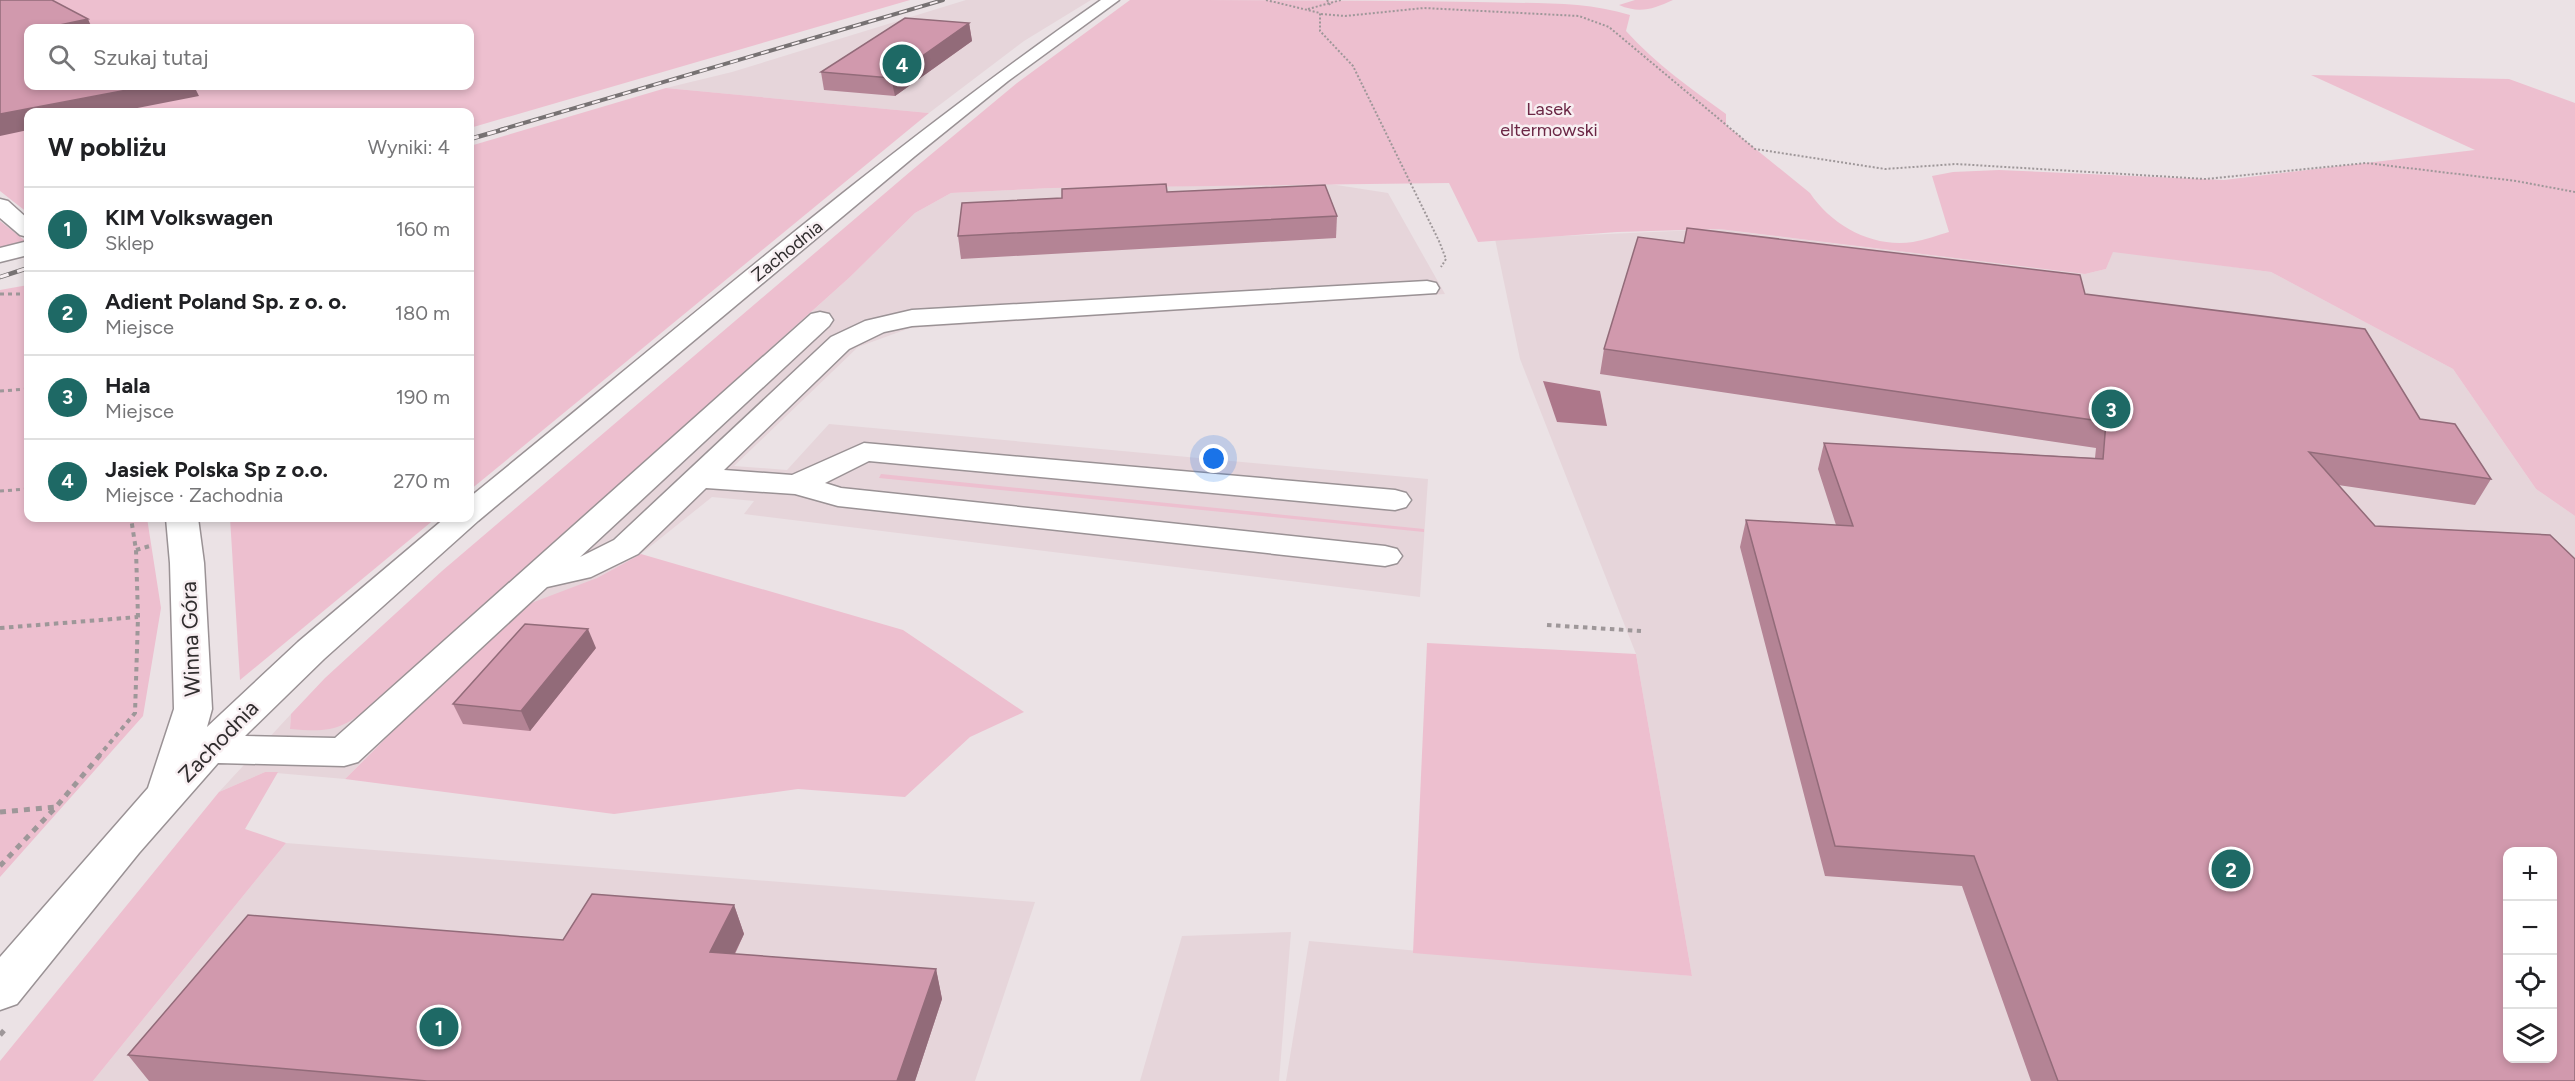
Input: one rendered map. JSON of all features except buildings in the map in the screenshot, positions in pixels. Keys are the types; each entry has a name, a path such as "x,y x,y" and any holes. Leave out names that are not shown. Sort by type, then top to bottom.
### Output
{"street":[{"name":"Zachodnia","path":"474,510 1002,76 1111,0"},
{"path":"0,206 24,227"},
{"path":"0,255 24,249"},
{"path":"534,579 579,570 626,547 840,343 855,333 883,323 912,318 1427,288"},
{"path":"209,749 344,752 820,320"},
{"path":"797,485 864,452 1395,500"},
{"path":"699,478 797,485 838,497 1385,556"},
{"name":"Winna Góra","path":"166,794 193,709 187,563 182,522"},
{"name":"Zachodnia","path":"0,990 166,794 209,749 290,670 459,522"}],"path":[{"path":"1266,0 1320,13 1320,31 1353,66 1438,241"},
{"path":"1327,0 1330,5"},
{"path":"1302,9 1330,5 1341,0"},
{"path":"1321,14 1345,16 1424,8 1579,16 1609,27 1755,149 1886,169 1956,164 2206,179 2366,163 2575,192"},
{"path":"0,294 24,294"},
{"path":"0,391 24,389"},
{"path":"0,491 24,489"},
{"path":"0,866 56,807 135,713 138,617 136,550 132,522"},
{"path":"0,628 138,617"},
{"path":"1547,625 1641,631"},
{"path":"0,812 56,807"}],"shaded area":[{"path":"966,0 1091,0 1024,41 929,113 666,88 732,72"},
{"path":"1330,184 1388,193 1445,294 910,328 858,347 734,466 787,470 829,424 1428,479 1420,597 744,514 754,501 712,497 641,554 597,578 375,748 345,779 265,772 219,792 291,714 290,729 552,545 850,277 915,213 951,193 1052,188"},
{"path":"1720,229 2085,274 2106,269 2113,251 2271,272 2453,369 2536,489 2575,516 2575,1081 1286,1081 1309,941 1692,976 1636,654 1520,359 1495,239"},
{"path":"1543,381 1600,391 1607,426 1557,422"},
{"path":"286,843 1035,902 975,1081 93,1081"},
{"path":"1291,932 1279,1081 1140,1081 1182,936"}],"green space":[{"path":"0,0 910,0 474,127 474,108 24,108 24,210 0,191"},
{"name":"Lasek eltermowski","path":"1130,0 1534,3 1592,7 1630,15 1626,31 1637,43 1674,75 1726,114 1726,125 1810,193 1830,215 1842,225 1869,238 1898,243 1918,241 1949,232 1932,176 1953,172 1999,170 2224,180 2475,150 2311,75 2509,79 2575,103 2575,516 2536,489 2453,369 2271,272 2113,252 2106,269 2085,274 1719,229 1617,232 1478,242 1449,183 1052,188 951,193 915,213 850,277 375,704 345,724 336,727 317,730 290,729 291,714 325,678 442,571 1017,83"},
{"path":"1635,0 1673,0 1640,10 1619,5"},
{"path":"666,88 929,113 474,487 474,145"},
{"path":"0,221 24,240 24,244 0,253"},
{"path":"24,286 24,522 148,522 161,608 143,716 0,877 0,290"},
{"path":"881,474 1424,529 1424,532 879,478"},
{"path":"230,522 431,522 240,680"},
{"path":"641,554 903,630 1024,712 970,737 905,797 798,789 614,814 345,779 451,673 526,605 597,578"},
{"path":"1427,643 1636,654 1692,976 1413,953"},
{"path":"265,772 278,772 245,829 286,843 93,1081 0,1081 0,1061 219,792"}],"railway":[{"path":"500,130 943,0"},
{"path":"474,138 505,129"},
{"path":"0,277 24,269"}],"place":[{"name":"Jasiek Polska Sp z o.o.","path":"902,64"},
{"name":"Hala","path":"2111,409"},
{"name":"Adient Poland Sp. z o. o.","path":"2231,869"},
{"name":"KIM Volkswagen","path":"439,1027"}]}
